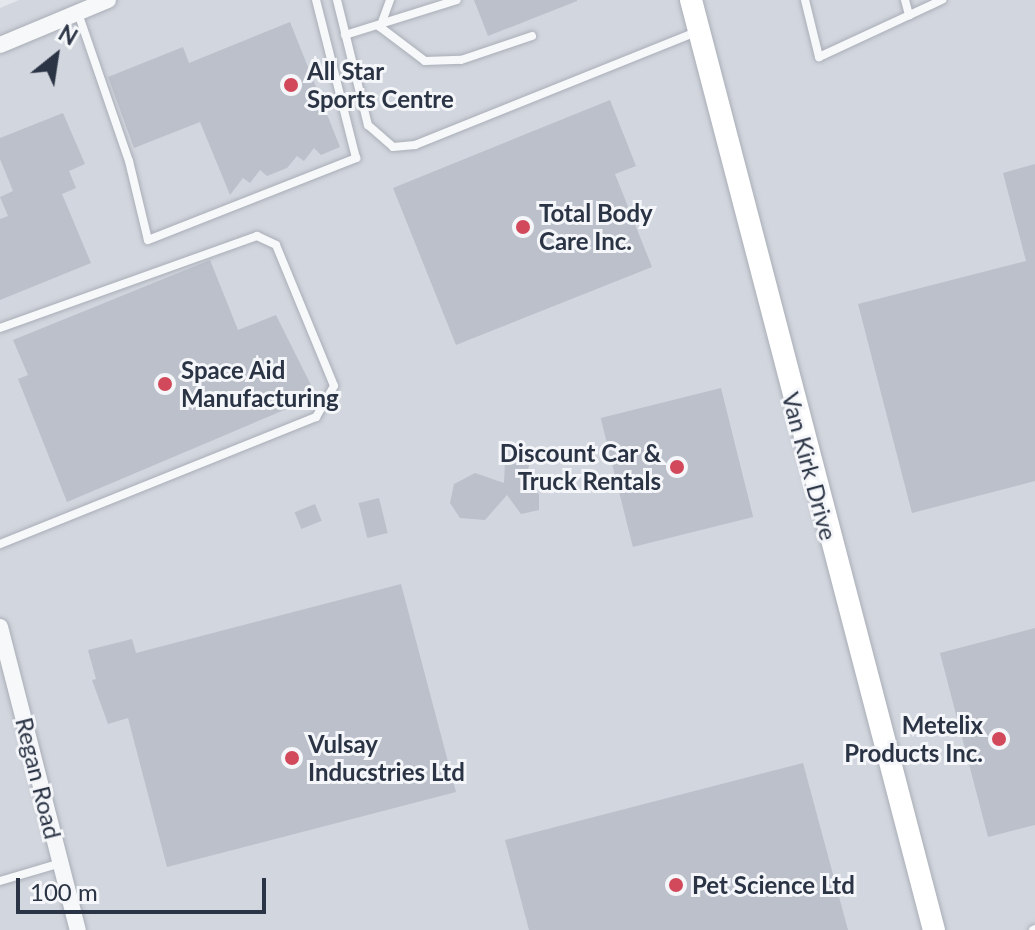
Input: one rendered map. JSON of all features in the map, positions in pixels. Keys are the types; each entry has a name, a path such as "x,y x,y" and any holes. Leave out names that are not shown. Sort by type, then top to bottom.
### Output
{"street":[{"path":"0,45 108,0"},
{"name":"Van Kirk Drive","path":"691,0 934,930"},
{"name":"Regan Road","path":"0,627 78,930"}],"lane":[{"path":"78,12 129,161 148,240 356,158 316,0"},
{"path":"337,0 368,125 382,142 403,148 698,30"},
{"path":"380,27 390,0"},
{"path":"345,35 380,27 457,0"},
{"path":"805,0 819,57 942,0"},
{"path":"905,0 909,15"},
{"path":"380,27 415,56 435,63 461,60 532,36"},
{"path":"0,328 257,236 276,245 334,386 316,417 0,544"},
{"path":"0,881 61,863"}],"shaded area":[{"path":"19,0 1035,0 1035,930 0,930 0,8"}],"building":[{"path":"474,0 577,0 577,1 488,36"},
{"path":"290,22 340,147 321,155 314,148 304,161 297,156 287,168 267,176 260,170 250,183 243,178 230,195 200,122 134,148 108,77 183,47 189,63"},
{"name":"Total Body Care Inc.","path":"610,100 636,166 615,174 652,267 456,345 393,188"},
{"path":"63,113 85,164 69,171 76,188 62,194 91,263 0,300 0,219 8,216 0,197 13,191 0,159 0,138"},
{"path":"1035,164 1035,481 912,513 858,304 1026,261 1003,173"},
{"name":"Space Aid Manufacturing","path":"210,260 238,330 276,315 313,389 308,400 67,502 18,379 28,375 13,340"},
{"name":"Discount Car & Truck Rentals","path":"721,388 753,517 633,547 601,418"},
{"path":"514,451 531,460 523,483 539,494 539,510 521,514 507,495 485,520 460,518 450,503 454,484 475,473 504,483 505,460"},
{"path":"379,498 388,533 367,538 359,503"},
{"path":"315,504 322,521 301,529 295,512"},
{"name":"Vulsay Inducstries Ltd","path":"401,584 456,792 167,867 128,718 108,724 92,680 96,679 88,650 132,639 136,653"},
{"name":"Metelix Products Inc.","path":"1035,628 1035,825 988,837 940,653"},
{"name":"Pet Science Ltd","path":"803,763 848,930 529,930 505,840"}],"place":[{"name":"All Star Sports Centre","path":"291,85"},
{"name":"Total Body Care Inc.","path":"523,227"},
{"name":"Space Aid Manufacturing","path":"165,384"},
{"name":"Discount Car & Truck Rentals","path":"677,467"},
{"name":"Metelix Products Inc.","path":"999,739"},
{"name":"Vulsay Inducstries Ltd","path":"292,758"},
{"name":"Pet Science Ltd","path":"676,885"}]}
